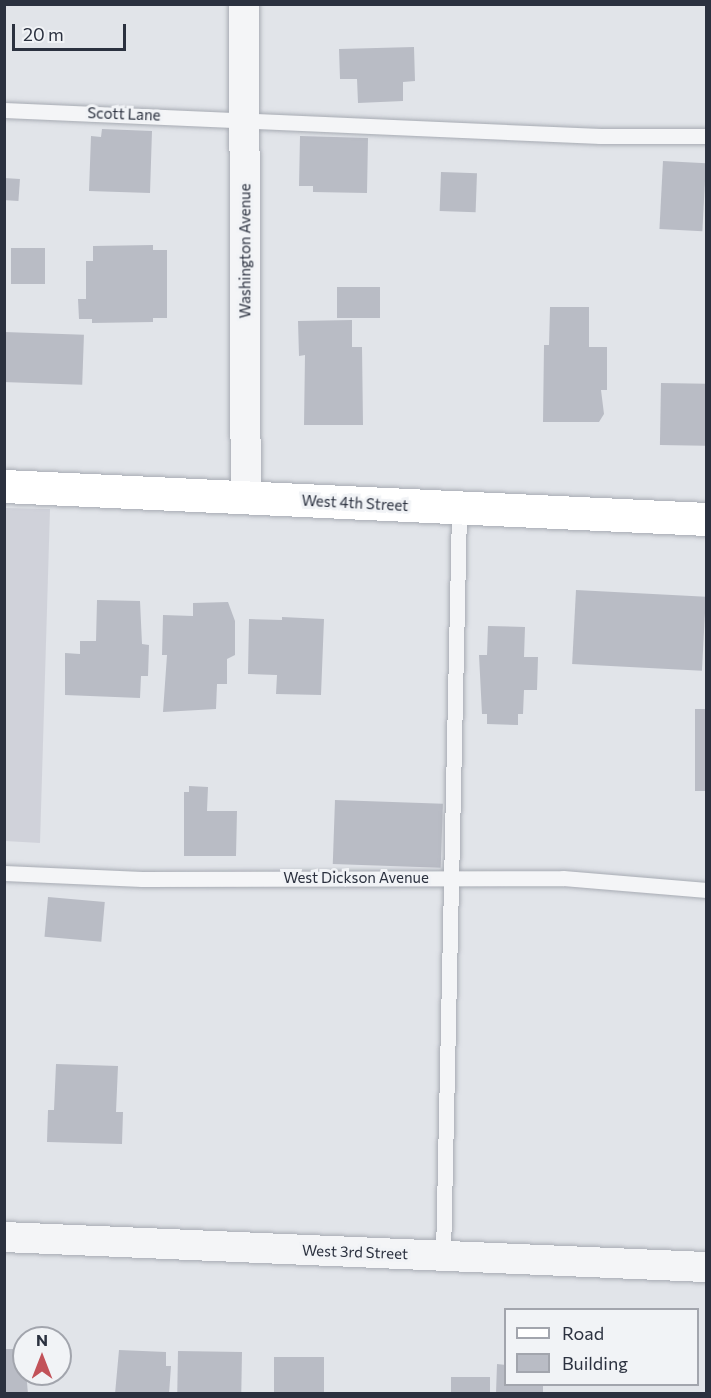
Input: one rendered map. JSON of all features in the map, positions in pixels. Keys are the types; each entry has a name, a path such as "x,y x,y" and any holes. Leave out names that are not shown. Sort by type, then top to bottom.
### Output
{"main road":[{"name":"West 4th Street","path":"4,486 706,519"}],"street":[{"name":"Washington Avenue","path":"244,4 246,498"},
{"name":"West 3rd Street","path":"4,1237 706,1267"}],"lane":[{"name":"Scott Lane","path":"4,110 244,118 600,136 706,136"},
{"path":"444,1256 454,878 459,508"},
{"name":"West Dickson Avenue","path":"4,873 142,879 563,878 706,890"}],"shaded area":[{"path":"4,508 50,509 40,843 5,841"}],"building":[{"path":"414,47 415,81 403,82 403,101 358,103 357,79 340,79 339,49"},
{"path":"102,129 152,131 150,193 89,191 91,136 101,137"},
{"path":"300,136 368,138 367,193 313,192 313,186 299,186"},
{"path":"663,161 706,163 702,231 659,229"},
{"path":"441,172 477,173 476,212 440,211"},
{"path":"4,178 20,179 18,201 4,200"},
{"path":"153,245 153,250 167,250 167,318 153,318 153,322 92,323 92,319 79,319 78,299 86,299 86,261 93,261 93,246"},
{"path":"11,248 45,248 45,284 11,284"},
{"path":"337,287 380,287 380,318 337,318"},
{"path":"550,307 589,307 589,347 607,347 607,390 601,390 604,414 599,422 543,422 544,345 549,345"},
{"path":"352,320 352,347 362,347 363,425 304,425 305,355 299,356 298,321"},
{"path":"4,332 84,335 82,385 4,382"},
{"path":"661,383 706,384 705,446 660,445"},
{"path":"576,590 706,597 702,671 572,664"},
{"path":"97,600 140,601 142,644 149,645 148,676 141,676 140,698 65,695 65,653 80,654 80,641 96,641"},
{"path":"228,602 235,621 235,655 227,659 227,684 217,684 216,709 163,712 167,655 162,655 163,615 193,616 193,603"},
{"path":"282,617 324,619 321,695 276,694 277,675 248,674 249,619 282,620"},
{"path":"488,626 525,627 524,657 538,657 537,690 524,690 523,714 518,714 518,725 487,724 487,714 482,714 479,655 487,655"},
{"path":"695,709 706,709 706,791 695,791"},
{"path":"189,786 208,787 207,811 237,811 236,856 184,856 184,792 189,792"},
{"path":"335,800 443,804 441,868 333,864"},
{"path":"48,897 105,902 101,942 45,937"},
{"path":"56,1064 118,1066 116,1112 123,1112 122,1144 47,1142 48,1110 54,1110"},
{"path":"4,1349 12,1349 12,1386 27,1386 28,1394 4,1394"},
{"path":"119,1350 166,1352 166,1366 171,1366 169,1394 115,1394"},
{"path":"178,1351 242,1352 241,1394 177,1394"},
{"path":"274,1357 324,1357 324,1394 274,1394"},
{"path":"497,1364 504,1365 504,1386 543,1386 543,1394 496,1394"},
{"path":"451,1377 490,1377 490,1394 451,1394"}]}
